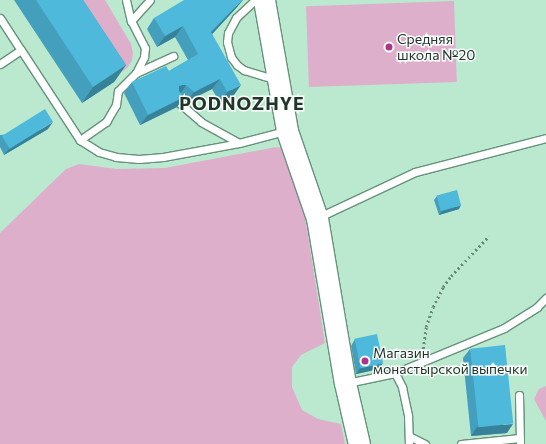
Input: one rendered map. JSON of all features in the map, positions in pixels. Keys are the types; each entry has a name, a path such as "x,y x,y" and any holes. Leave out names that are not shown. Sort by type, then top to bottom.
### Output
{"main road":[{"path":"264,0 287,131 317,218 345,383 358,444"}],"lane":[{"path":"80,140 106,122 116,105 118,91 136,73 144,57 145,48 131,21 126,0"},
{"path":"131,21 150,0"},
{"path":"255,0 236,18 228,33 227,42 231,57 237,65 244,70 277,80"},
{"path":"0,18 80,140 99,152 116,157 139,159 163,157 239,143 287,131"},
{"path":"0,64 21,50"},
{"path":"136,73 172,56"},
{"path":"176,100 201,122 239,143"},
{"path":"317,218 415,172 546,138"},
{"path":"345,383 395,373 504,328 538,307 546,298"},
{"path":"395,373 402,386 408,416 409,440 425,444"},
{"path":"460,444 520,441 519,395"}],"path":[{"path":"423,361 423,342 433,307 451,276 489,236"}],"shaded area":[{"path":"70,0 105,0 131,44 133,53 132,60 128,67 119,72"},
{"path":"454,1 457,82 309,87 306,6"},
{"path":"276,147 286,149 301,191 325,343 301,355 292,367 292,387 302,410 318,419 341,424 345,444 0,444 0,233 66,169 79,164 117,169 165,168"},
{"path":"546,386 546,421 534,399 539,389"}],"building":[{"path":"36,0 83,0 126,65 93,87"},
{"path":"184,0 242,0 211,32 241,85 227,92 220,79 194,92 186,85 182,85 179,86 179,91 184,97 148,115 132,82 166,66 169,71 198,54 183,26 165,36 154,18"},
{"path":"45,109 53,122 10,149 2,136"},
{"path":"457,190 461,205 441,211 437,195"},
{"path":"377,334 383,363 361,368 355,339"},
{"path":"505,345 513,424 478,427 470,349"}],"place":[{"name":"Средняя школа №20","path":"389,47"},
{"name":"Магазин монастырской выпечки","path":"365,361"}],"district":[{"name":"PODNOZHYE","path":"242,103"}]}
